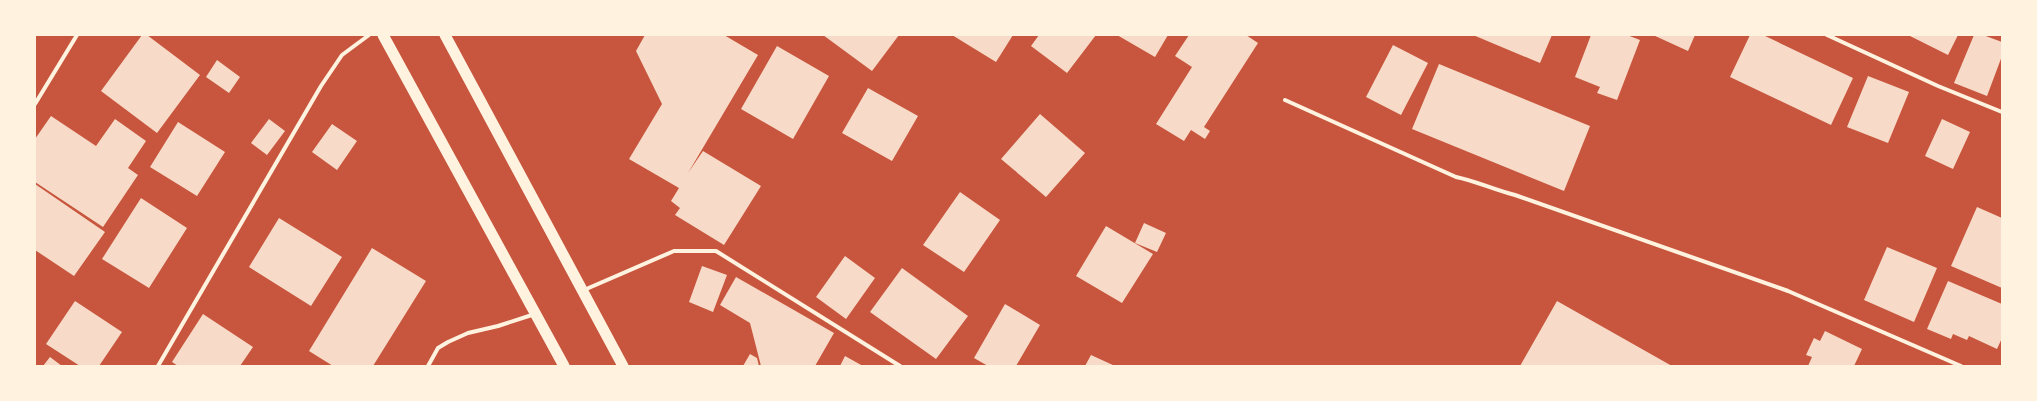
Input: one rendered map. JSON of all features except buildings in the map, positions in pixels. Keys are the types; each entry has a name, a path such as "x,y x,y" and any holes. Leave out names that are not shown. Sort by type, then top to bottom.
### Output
{"highway":[{"path":"383,35 564,366"},
{"path":"445,35 623,366"}],"street":[{"path":"35,104 77,35"},
{"path":"158,366 321,86 342,55 369,35"},
{"path":"1827,35 1938,86 2002,112"},
{"path":"1285,100 1456,178 1474,180 1490,188 1514,195 1788,291 1961,366"},
{"path":"582,291 674,251 716,251 900,366"},
{"path":"428,366 438,348 448,342 468,333 498,326 535,314"}]}
